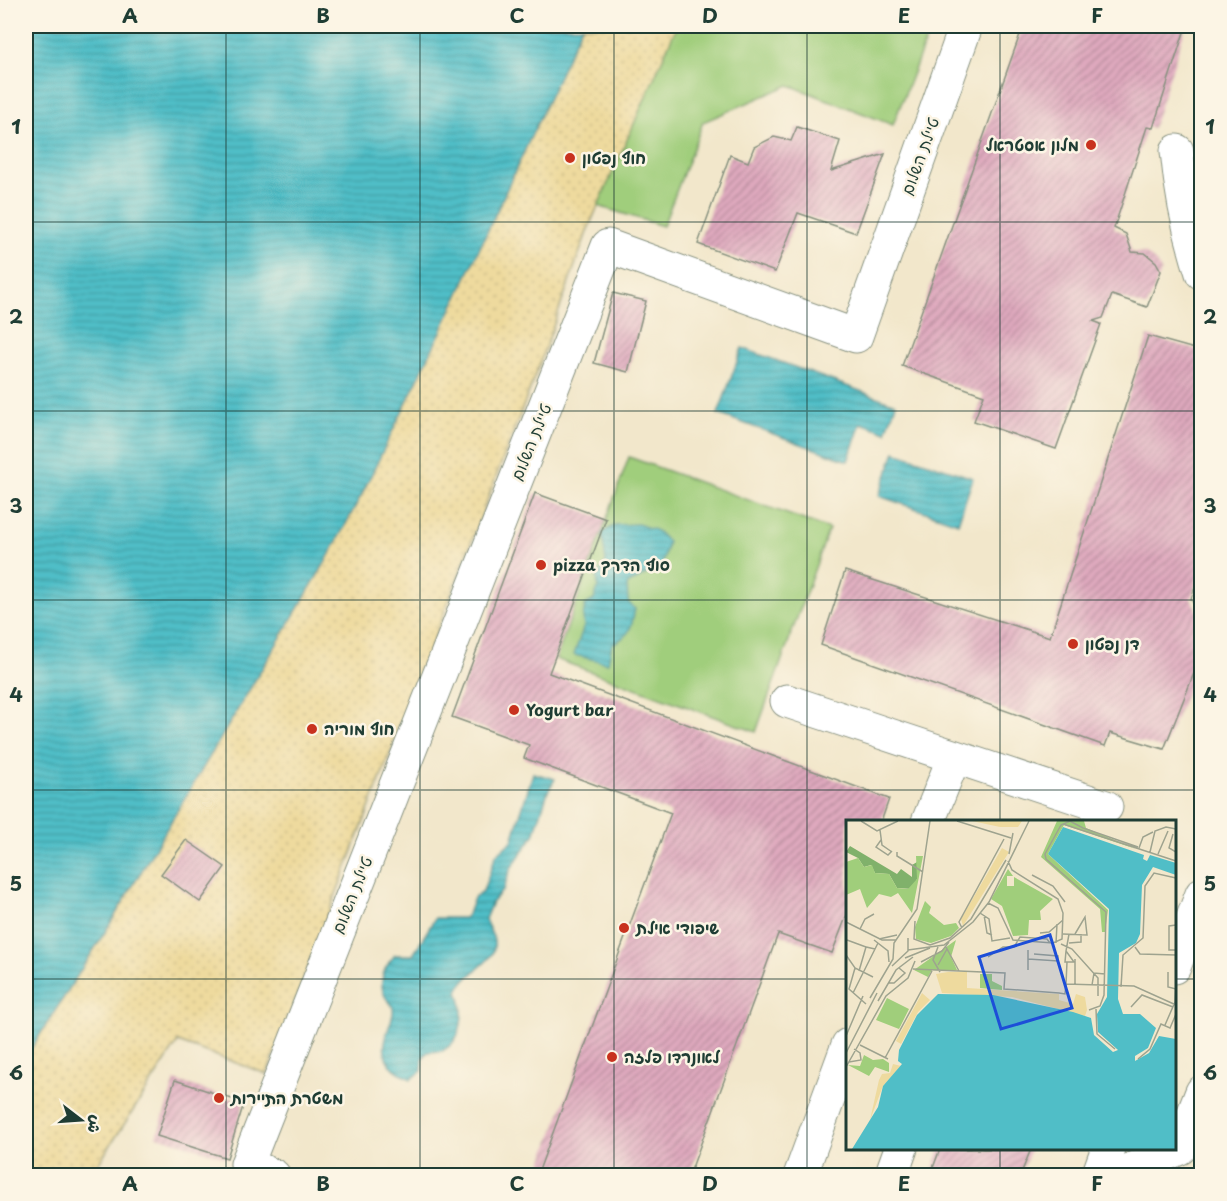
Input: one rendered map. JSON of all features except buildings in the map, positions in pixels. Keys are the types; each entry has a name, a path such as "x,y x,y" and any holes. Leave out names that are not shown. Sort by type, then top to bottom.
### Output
{"street":[{"name":"טיילת השלום","path":"274,1176 247,1164 608,246 856,336 966,26"},
{"path":"1177,151 1188,223 1202,273"},
{"path":"787,701 1106,807"},
{"path":"929,820 954,757"},
{"path":"1176,956 1181,929 1202,894"},
{"path":"800,1176 846,1050"},
{"path":"1176,1149 1180,1148 1202,1092"},
{"path":"891,1176 901,1150"},
{"path":"1103,1168 1172,1150"}],"sand":[{"name":"חוף מוריה","path":"582,26 677,26 588,229 543,355 267,1074 178,1042 91,1175 26,1175 26,1057 110,924 325,563 362,494 447,319"}],"green space":[{"path":"677,26 931,26 893,125 789,85 703,122 663,226 598,206"},
{"path":"629,457 829,529 756,732 556,659"}],"water":[{"path":"26,26 582,26 447,319 362,494 325,563 110,924 26,1057"},
{"path":"742,348 896,404 886,432 861,423 848,461 718,414"},
{"path":"895,452 973,478 958,523 879,496"},
{"path":"638,524 657,531 668,542 662,565 627,585 628,602 635,609 632,622 627,634 612,644 608,663 574,655 584,626 585,605 594,600 598,587 597,577 606,562 602,533 615,525"},
{"path":"533,773 555,779 548,791 534,835 511,868 503,890 492,902 485,919 493,937 492,953 488,960 462,983 458,991 462,1016 455,1040 442,1051 428,1052 423,1058 422,1071 411,1079 395,1069 386,1059 386,1037 393,1011 383,992 383,975 395,955 413,955 435,918 464,918 468,914 474,898 483,891 496,855 512,841"}],"place":[{"name":"מלון אסטראל","path":"1091,145"},
{"name":"חוף נפטון","path":"570,158"},
{"name":"pizza סוף הדרך","path":"541,565"},
{"name":"דן נפטון","path":"1073,644"},
{"name":"Yogurt bar","path":"514,710"},
{"name":"חוף מוריה","path":"312,729"},
{"name":"שיפודי אילת","path":"624,928"},
{"name":"לאונרדו פלזה","path":"612,1057"},
{"name":"משטרת התיירות","path":"219,1098"}]}
